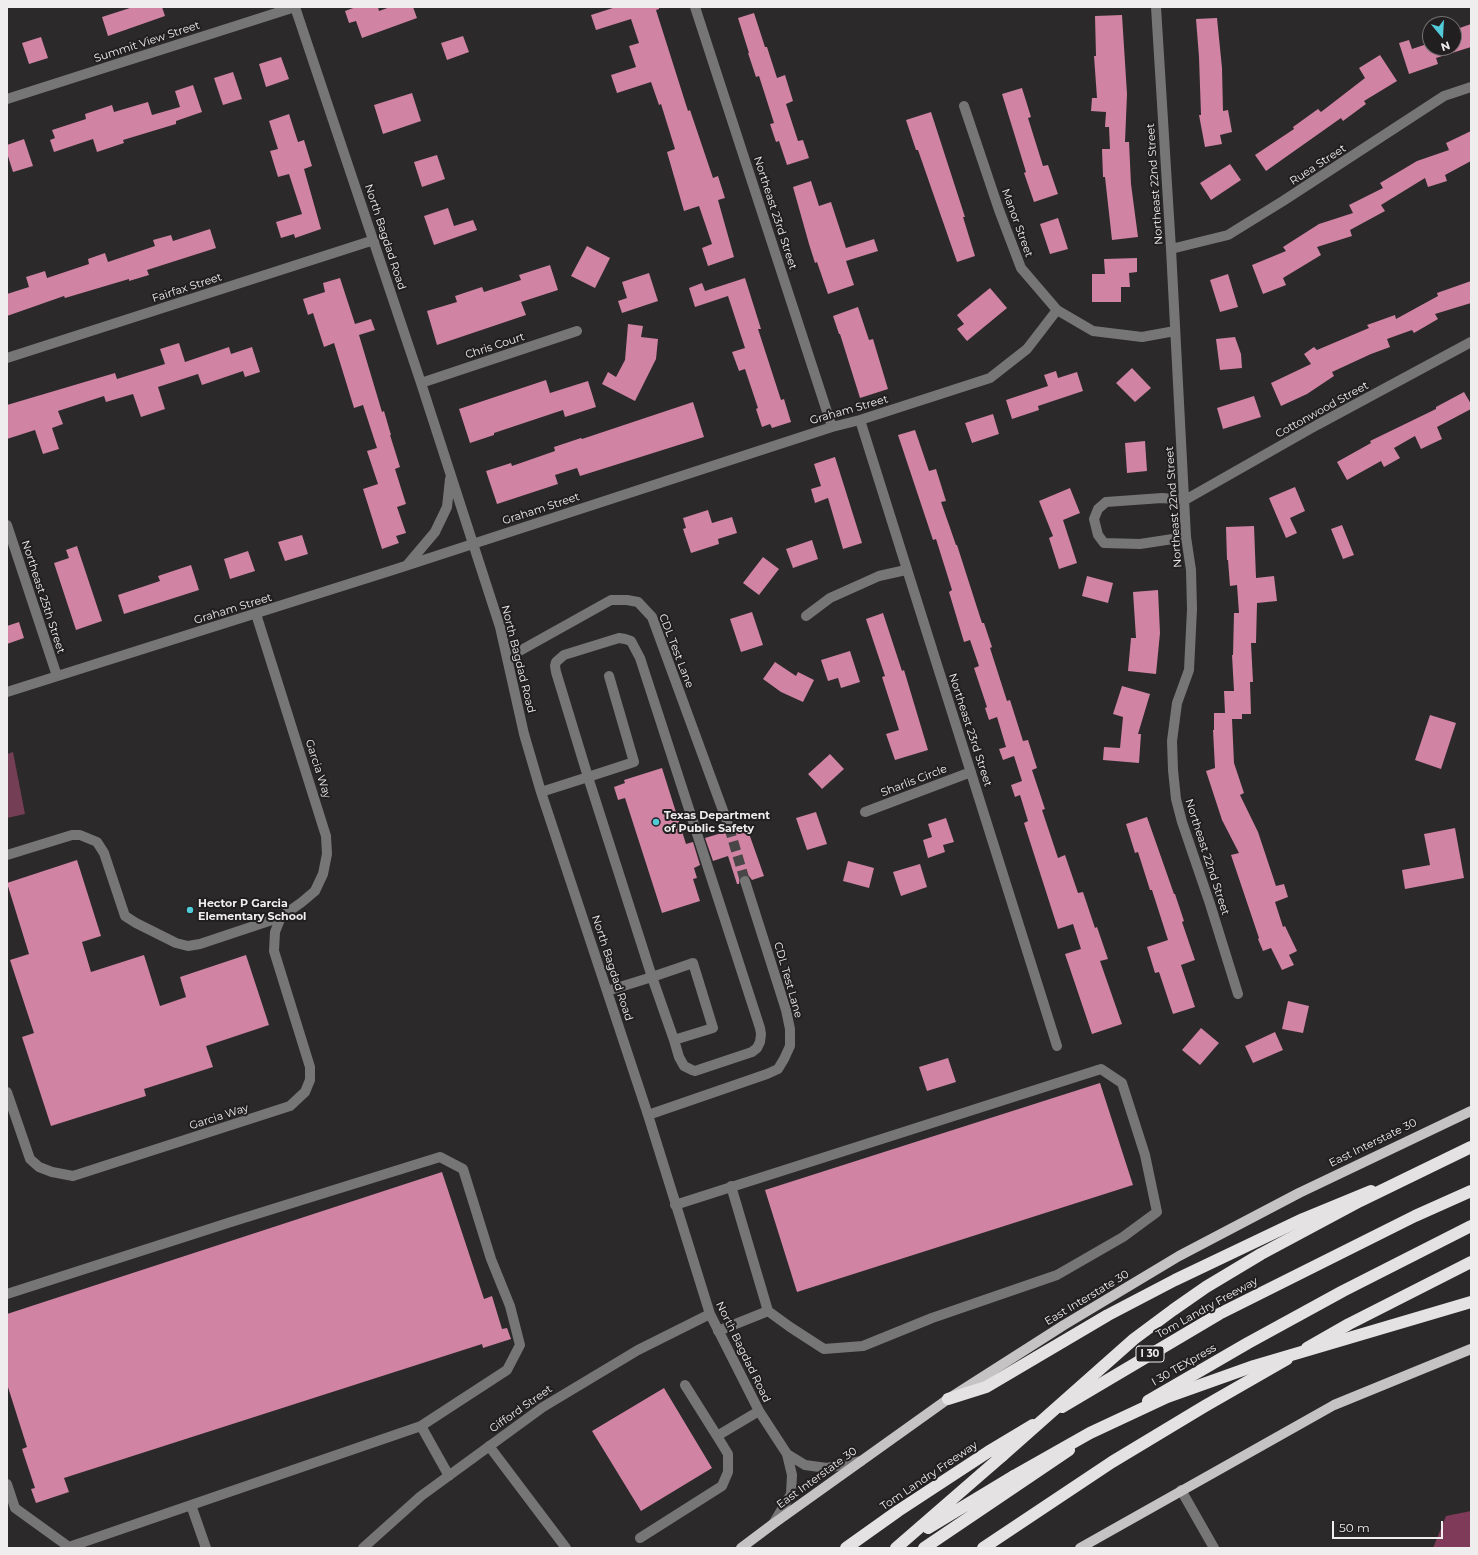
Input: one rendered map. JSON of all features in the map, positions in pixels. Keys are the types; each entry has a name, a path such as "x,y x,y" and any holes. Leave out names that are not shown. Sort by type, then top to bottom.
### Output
{"highway":[{"path":"896,1548 1134,1339 1173,1310 1206,1287 1327,1218 1387,1187 1471,1147"},
{"path":"948,1399 986,1387 1108,1315 1175,1280 1289,1226 1356,1196 1471,1152"},
{"name":"Tom Landry Freeway","path":"846,1548 898,1511 988,1452 1126,1368 1219,1314 1408,1220 1471,1191"},
{"name":"I 30 TEXpress","path":"924,1548 1085,1440 1163,1392 1337,1294 1471,1226"},
{"path":"983,1548 1112,1462 1204,1406 1349,1324 1471,1262"},
{"path":"896,1548 1014,1476 1090,1433 1167,1397 1254,1366 1432,1315 1471,1302"}],"main road":[{"name":"East Interstate 30","path":"741,1548 948,1399 1064,1325 1179,1256 1299,1193 1471,1111"},
{"path":"1080,1548 1334,1405 1471,1349"}],"street":[{"name":"Summit View Street","path":"7,99 295,7"},
{"name":"North Bagdad Road","path":"295,7 374,240 500,627 524,734 541,792 648,1114 710,1314 759,1411 787,1454 792,1475 791,1494 773,1524"},
{"name":"Northeast 23rd Street","path":"695,7 832,427"},
{"name":"Northeast 22nd Street","path":"1156,7 1171,249 1186,537 1191,570 1192,609 1189,670 1177,702 1172,740 1173,770 1176,799 1238,994"},
{"name":"Ruea Street","path":"1171,249 1228,235 1444,96 1471,87"},
{"name":"Manor Street","path":"964,106 999,210 1021,268 1057,310 1093,331 1142,337 1175,332"},
{"name":"Fairfax Street","path":"7,358 374,240"},
{"name":"Graham Street","path":"7,692 256,614 832,427 860,420 990,378 1027,349 1057,310"},
{"name":"Chris Court","path":"421,383 576,331"},
{"name":"Cottonwood Street","path":"1185,500 1317,425 1471,342"},
{"name":"Northeast 23rd Street","path":"860,420 1057,1046"},
{"name":"North Bagdad Road","path":"406,566 435,532 446,507 451,475"},
{"path":"1185,500 1162,498 1106,502 1098,509 1094,519 1098,535 1104,542 1140,544 1186,537"},
{"name":"Northeast 25th Street","path":"7,525 57,676"},
{"path":"806,616 830,598 879,576 906,570"},
{"name":"CDL Test Lane","path":"507,658 611,600 638,602 652,617 729,827"},
{"name":"Garcia Way","path":"7,855 72,835 80,835 97,842 104,853 125,916 176,943 188,946 200,944 281,917 315,891 323,874 327,854 326,836 256,614"},
{"path":"619,638 625,638 631,641 640,658 760,1028 760,1042 757,1048 752,1052 696,1071 684,1066 679,1057 652,977 588,777 555,666 556,662 564,655 619,638"},
{"path":"541,792 634,762 609,676"},
{"name":"Sharlis Circle","path":"865,812 971,772"},
{"name":"CDL Test Lane","path":"648,1114 767,1074 778,1068 790,1046 790,1028 786,1010 745,881"},
{"name":"Garcia Way","path":"7,1092 30,1159 39,1167 52,1172 73,1176 290,1106 305,1092 310,1080 310,1067 274,951 275,932 281,917"},
{"path":"607,991 693,963 713,1028 674,1040"},
{"path":"675,1204 730,1186 1101,1069 1122,1082 1145,1154 1157,1212 1123,1237 1058,1275 932,1318 863,1346 824,1349 768,1311 730,1186"},
{"path":"7,1294 440,1157 463,1169 491,1259 510,1306 520,1345 508,1370 421,1426 68,1548 15,1508 7,1484"},
{"path":"718,1331 768,1311"},
{"name":"Gifford Street","path":"363,1548 421,1496 543,1407 638,1350 710,1314"},
{"path":"640,1538 722,1486 728,1472 728,1454 685,1385"},
{"path":"717,1436 759,1411"},
{"path":"421,1426 448,1476"},
{"path":"489,1446 566,1548"},
{"name":"North Bagdad Road","path":"787,1454 805,1465 827,1468 861,1461"},
{"path":"1181,1490 1214,1548"},
{"path":"191,1505 206,1548"}],"shaded area":[{"path":"13,752 25,814 7,818 7,754"},
{"path":"1471,1511 1471,1548 1433,1548 1446,1516"}],"building":[{"path":"133,7 162,7 165,16 108,36 102,17"},
{"path":"356,7 378,7 379,11 390,7 413,7 417,18 362,38 356,21 349,23 345,11"},
{"path":"616,7 659,7 659,9 656,10 688,111 690,110 713,178 718,176 725,198 718,200 734,257 708,266 702,248 712,244 699,206 684,211 667,152 675,149 661,104 659,105 651,82 617,93 611,75 636,67 629,46 639,43 631,19 596,30 591,15"},
{"path":"754,13 777,78 785,75 793,101 786,104 798,141 803,140 809,158 787,165 779,141 776,142 770,124 774,123 759,76 756,77 738,18"},
{"path":"1122,15 1127,94 1125,142 1129,142 1131,184 1138,237 1112,240 1105,177 1103,177 1102,149 1110,149 1109,127 1105,127 1106,112 1091,111 1092,98 1097,98 1094,56 1096,56 1095,16"},
{"path":"1217,18 1222,68 1223,111 1228,110 1232,132 1220,135 1222,144 1205,147 1199,115 1201,115 1196,19"},
{"path":"1471,24 1471,47 1462,50 1462,27"},
{"path":"463,36 469,52 447,60 441,43"},
{"path":"41,37 48,58 29,64 22,43"},
{"path":"1409,40 1412,49 1422,46 1422,56 1442,56 1436,58 1438,64 1409,74 1399,43"},
{"path":"1380,55 1397,81 1364,101 1366,104 1343,121 1341,118 1266,171 1255,155 1294,129 1293,127 1318,109 1321,112 1365,78 1359,68"},
{"path":"281,57 289,79 266,87 259,64"},
{"path":"233,72 242,99 223,105 214,78"},
{"path":"193,85 202,112 176,121 176,124 123,140 124,143 97,152 93,139 54,152 50,140 55,138 52,130 86,119 85,114 112,105 114,112 148,102 152,115 180,107 175,91"},
{"path":"1022,88 1031,117 1028,118 1043,166 1048,165 1058,194 1034,202 1024,173 1026,172 1002,94"},
{"path":"412,93 421,121 383,134 374,105"},
{"path":"931,112 965,217 963,217 975,256 957,262 906,120"},
{"path":"289,114 298,142 304,140 312,166 304,169 321,229 295,238 294,234 281,238 276,222 302,214 289,174 278,177 270,151 278,149 269,121"},
{"path":"1471,131 1471,161 1445,175 1447,181 1428,187 1425,178 1381,205 1385,211 1350,230 1352,236 1317,247 1321,255 1283,278 1286,285 1263,294 1252,265 1286,251 1283,247 1319,224 1353,213 1349,205 1383,188 1380,183 1417,161 1449,150 1446,143"},
{"path":"24,139 33,166 13,172 7,153 7,145"},
{"path":"437,155 445,179 422,187 414,162"},
{"path":"1230,164 1241,180 1211,200 1200,183"},
{"path":"811,181 819,206 831,202 846,248 874,239 878,251 846,261 854,285 828,294 817,262 815,263 793,187"},
{"path":"448,208 454,226 473,220 477,230 434,245 424,216"},
{"path":"1058,218 1068,249 1050,254 1040,224"},
{"path":"210,229 216,248 147,270 149,275 129,281 129,279 65,298 64,296 7,316 7,294 29,287 26,277 45,271 47,278 89,264 88,259 105,253 108,262 155,246 153,240 171,235 173,241"},
{"path":"587,246 610,258 595,288 571,276"},
{"path":"1137,258 1137,272 1129,273 1130,287 1121,287 1121,302 1092,302 1092,274 1105,274 1104,259"},
{"path":"550,265 558,290 521,302 526,315 437,345 427,311 457,302 455,296 482,287 484,292 521,280 519,275"},
{"path":"649,273 658,301 622,313 618,301 627,298 622,282"},
{"path":"1228,274 1238,307 1220,312 1210,280"},
{"path":"340,278 355,324 371,319 375,330 359,335 382,412 384,411 400,467 395,469 406,504 397,507 406,533 396,536 399,543 382,549 363,489 378,484 367,451 377,448 363,405 354,408 334,343 324,347 313,313 308,315 303,299 325,292 323,283"},
{"path":"745,278 761,329 758,329 781,400 784,399 791,422 772,428 770,424 762,427 756,409 758,408 745,369 739,371 732,352 745,348 728,296 695,307 689,288 702,283 705,291"},
{"path":"1471,281 1471,303 1435,314 1438,319 1414,333 1412,330 1387,339 1390,347 1332,372 1334,376 1307,394 1281,406 1271,383 1311,364 1304,354 1314,347 1317,350 1369,328 1367,325 1395,315 1396,319 1438,296 1437,293"},
{"path":"990,288 1007,308 967,341 957,329 964,324 957,315"},
{"path":"858,307 869,340 873,339 888,389 860,398 833,316"},
{"path":"628,324 643,326 641,337 658,339 656,359 635,401 602,384 608,372 616,377 625,360"},
{"path":"1235,337 1241,354 1242,368 1220,370 1216,339"},
{"path":"179,343 185,362 229,347 231,354 252,347 260,372 245,377 243,371 202,385 198,374 158,387 165,409 141,417 133,394 106,402 104,396 58,411 63,424 52,428 59,449 43,454 35,430 7,439 7,405 115,373 117,379 165,364 160,349"},
{"path":"1132,368 1151,388 1135,402 1116,383"},
{"path":"1056,371 1058,378 1077,372 1083,391 1038,406 1039,410 1012,419 1006,400 1048,386 1044,375"},
{"path":"546,380 550,393 588,381 596,407 565,417 563,410 494,433 494,435 470,443 459,409"},
{"path":"1464,392 1471,404 1471,409 1437,427 1442,439 1421,449 1415,436 1394,448 1400,458 1384,467 1381,461 1347,480 1337,462 1371,443 1370,441 1436,409 1436,407"},
{"path":"1254,396 1261,417 1223,429 1217,408"},
{"path":"693,402 704,437 580,476 577,468 555,475 558,484 497,504 486,471 511,463 512,466 555,451 554,447"},
{"path":"993,414 999,434 972,443 965,423"},
{"path":"915,430 929,471 936,469 946,501 941,502 957,545 982,623 984,623 992,647 990,648 1007,701 1010,700 1023,741 1028,740 1037,768 1032,770 1045,809 1042,810 1058,858 1065,855 1078,893 1083,892 1095,928 1097,927 1108,959 1100,961 1122,1024 1092,1034 1065,954 1081,949 1073,924 1058,929 1024,823 1028,821 1020,795 1015,797 1011,785 1022,781 1014,756 1003,760 999,749 1006,747 997,717 989,720 985,708 987,707 974,668 979,666 970,640 964,642 949,592 952,590 936,539 933,540 898,435"},
{"path":"1145,441 1147,471 1127,473 1125,443"},
{"path":"835,457 862,543 843,549 828,498 815,503 811,489 821,486 814,464"},
{"path":"1295,487 1305,511 1290,518 1297,533 1286,538 1269,498"},
{"path":"1070,488 1080,513 1063,520 1077,563 1059,569 1049,538 1053,536 1039,501"},
{"path":"708,510 712,523 732,517 737,533 718,539 719,544 691,553 683,529 686,528 683,518"},
{"path":"1342,525 1354,555 1343,559 1331,529"},
{"path":"1254,526 1256,578 1274,576 1277,601 1257,603 1256,643 1251,643 1253,682 1250,682 1251,714 1242,714 1242,719 1232,719 1234,763 1244,793 1240,795 1258,832 1276,886 1284,884 1288,897 1275,902 1283,927 1285,926 1297,951 1289,955 1294,965 1282,970 1271,948 1263,951 1258,939 1259,938 1231,855 1239,853 1222,820 1206,771 1215,768 1213,730 1214,713 1225,713 1224,691 1234,691 1232,655 1234,613 1239,613 1237,585 1230,586 1227,560 1226,527"},
{"path":"302,535 308,554 285,561 278,542"},
{"path":"812,540 818,559 793,568 786,549"},
{"path":"77,546 102,621 76,630 54,563 69,558 66,550"},
{"path":"248,551 255,571 230,579 224,559"},
{"path":"763,557 779,569 759,595 743,583"},
{"path":"191,565 199,590 124,614 118,595 160,581 158,576"},
{"path":"1087,576 1113,583 1108,603 1082,596"},
{"path":"1158,590 1160,633 1156,674 1128,671 1131,638 1136,638 1133,592"},
{"path":"752,612 763,645 741,652 730,619"},
{"path":"883,613 902,671 904,670 928,750 895,760 886,734 899,730 882,677 885,676 866,619"},
{"path":"19,622 24,638 7,644 7,626"},
{"path":"850,651 860,682 841,688 838,678 828,681 821,660"},
{"path":"775,662 796,676 798,672 814,680 803,702 781,692 763,679"},
{"path":"1122,686 1150,694 1138,734 1141,734 1139,763 1103,760 1104,747 1120,748 1123,717 1113,714"},
{"path":"1430,715 1456,723 1441,769 1415,760"},
{"path":"830,754 844,769 822,789 808,774"},
{"name":"Texas Department of Public Safety","path":"662,768 686,844 693,842 700,865 694,868 697,878 693,879 700,901 662,913 625,798 618,800 614,787 625,783 624,780"},
{"path":"816,812 827,844 807,850 796,818"},
{"path":"1147,817 1175,894 1184,921 1182,922 1195,960 1181,965 1195,1007 1173,1014 1159,972 1155,973 1147,947 1168,940 1152,890 1150,890 1138,852 1135,853 1126,824"},
{"path":"946,818 954,842 943,845 945,852 928,858 923,840 932,837 928,824"},
{"path":"746,825 764,876 752,880 749,876 743,875 740,877 739,884 737,884 728,856 713,861 705,838 725,832 731,833 735,829"},
{"path":"1455,828 1464,878 1405,889 1402,870 1430,865 1424,834"},
{"path":"77,860 101,936 82,942 91,972 144,955 160,1006 186,997 180,977 246,955 269,1025 206,1046 213,1067 144,1089 146,1096 51,1126 22,1037 34,1033 10,960 29,954 7,883"},
{"path":"848,861 874,868 869,888 843,881"},
{"path":"920,864 927,887 901,896 893,872"},
{"path":"1288,1001 1309,1006 1303,1033 1282,1029"},
{"path":"1201,1028 1219,1043 1200,1065 1182,1050"},
{"path":"1275,1032 1283,1050 1253,1063 1245,1046"},
{"path":"948,1058 956,1082 927,1091 919,1067"},
{"path":"1100,1083 1133,1185 797,1292 765,1190"},
{"path":"442,1172 484,1299 492,1296 502,1329 507,1328 511,1339 483,1348 482,1344 64,1478 69,1492 36,1503 31,1489 35,1488 22,1449 27,1447 7,1384 7,1314"},
{"path":"664,1388 712,1468 641,1511 592,1431"}],"tunnel":[{"path":"729,827 745,881"}],"place":[{"name":"Texas Department of Public Safety","path":"656,822"},
{"name":"Hector P Garcia Elementary School","path":"190,910"}]}
